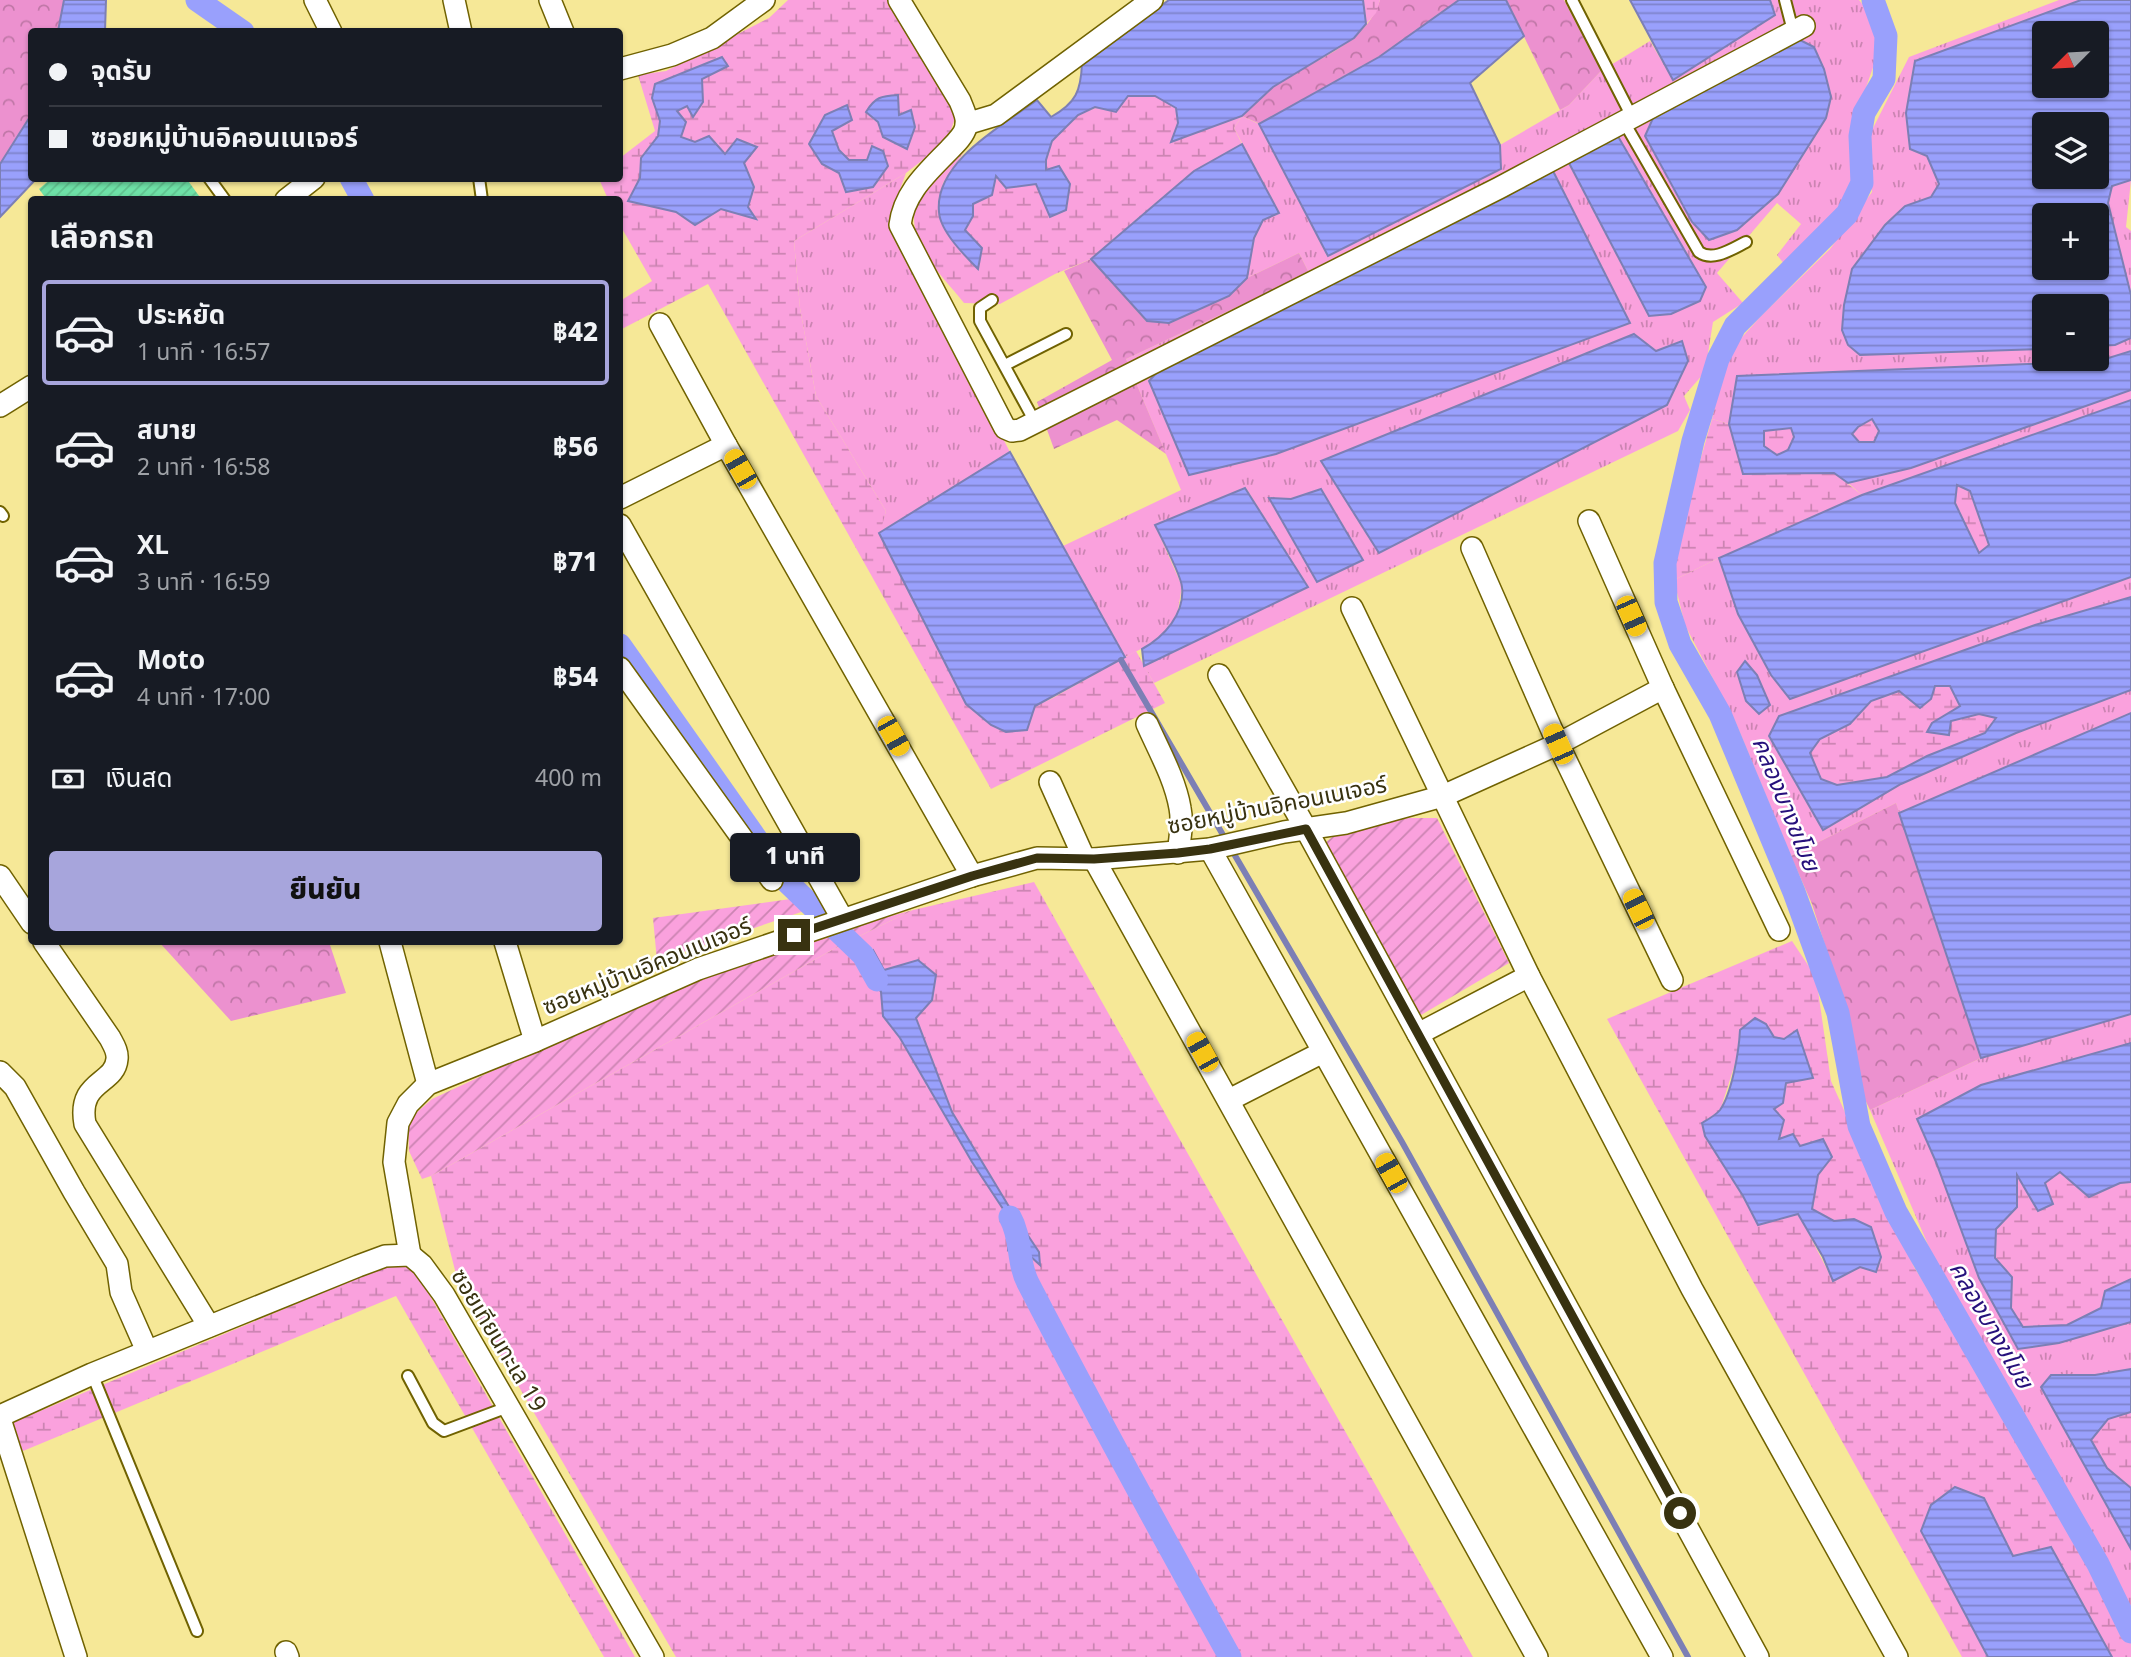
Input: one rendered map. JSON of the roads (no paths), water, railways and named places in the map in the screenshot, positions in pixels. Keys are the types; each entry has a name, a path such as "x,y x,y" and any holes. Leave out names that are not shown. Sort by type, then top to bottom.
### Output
{"street":[{"path":"315,0 329,28"},
{"path":"454,0 460,28"},
{"path":"550,0 561,28"},
{"path":"899,0 960,101 966,124 966,129 959,139 914,188 902,211 901,225 1005,428 1012,431 1020,430 1499,188 1798,29"},
{"path":"966,124 996,115 1153,0"},
{"path":"623,68 673,55 712,38 761,1"},
{"path":"291,196 309,182"},
{"path":"660,324 972,876"},
{"path":"1,404 28,388"},
{"path":"623,496 726,444"},
{"path":"1589,521 1663,688 1779,930"},
{"path":"623,530 842,918"},
{"path":"1472,548 1558,744 1671,980"},
{"path":"1352,608 1529,976 1692,1289 1897,1657"},
{"path":"623,672 772,880"},
{"path":"1219,675 1306,829 1758,1657"},
{"name":"ซอยหมู่บ้านอิคอนเนเจอร์","path":"410,1255 394,1162 398,1123 408,1104 428,1084 535,1041 698,969 972,876 1037,858 1178,853 1224,846 1346,823 1443,796 1558,744 1663,688"},
{"path":"1147,724 1180,808 1178,853"},
{"path":"1050,782 1089,858 1229,1100 1537,1657"},
{"path":"1224,846 1323,1052 1662,1657"},
{"path":"0,876 28,917"},
{"path":"46,945 110,1038 117,1053 117,1061 108,1075 90,1090 82,1108 85,1124 209,1326"},
{"path":"391,945 428,1084"},
{"path":"506,945 535,1041"},
{"path":"1418,1034 1529,976"},
{"path":"1229,1100 1323,1052"},
{"path":"0,1072 15,1087 117,1264 121,1292 146,1352"},
{"path":"76,1657 0,1417 92,1374 367,1263 385,1256 410,1255"},
{"name":"ซอยเทียนทะเล 19","path":"410,1255 422,1265 444,1295 653,1657"}],"lane":[{"path":"1572,0 1628,120 1699,252 1713,257 1746,242"},
{"path":"1784,0 1798,29"},
{"path":"992,300 980,308 980,321 1035,422"},
{"path":"1005,365 1066,334"},
{"path":"92,1374 197,1631"},
{"path":"408,1376 433,1423 444,1431 508,1407"}],"water":[{"path":"64,0 106,0 105,28 59,28"},
{"path":"1169,0 1363,0 1366,24 1354,38 1273,87 1242,116 1171,142 1178,123 1176,108 1155,96 1128,96 1116,112 1095,107 1078,115 1052,141 1046,160 1046,170 1059,166 1070,184 1066,210 1050,217 1036,184 1006,188 996,176 992,195 973,204 973,216 965,230 982,248 978,269 954,243 940,219 940,194 947,177 973,147 1037,100 1051,117 1066,107 1076,95 1082,63"},
{"path":"1459,0 1506,0 1524,36 1470,83 1500,145 1501,169 1328,256 1259,124 1379,57"},
{"path":"1630,0 1770,0 1775,15 1673,80"},
{"path":"2081,0 2131,0 2131,180 2112,186 2108,203 2032,203 2032,280 2109,280 2109,207 2131,295 2131,338 2109,345 2109,294 2032,294 2032,349 1860,355 1848,345 1842,330 1852,269 1885,225 1905,206 1931,197 1939,184 1927,156 1910,149 1906,113 1915,61"},
{"path":"1796,38 1814,47 1824,69 1831,97 1826,118 1778,194 1737,230 1709,240 1692,222 1645,136 1654,116"},
{"path":"722,57 728,66 702,79 703,102 693,117 687,106 677,111 686,122 681,137 695,142 709,136 725,154 737,139 757,147 744,163 754,187 748,207 756,219 721,209 695,225 676,212 628,201 640,178 641,158 658,136 660,121 652,98 655,84"},
{"path":"898,95 899,115 911,110 915,127 907,149 883,137 878,122 866,112 879,98"},
{"path":"847,105 852,120 832,131 839,150 849,160 867,160 872,146 883,151 888,166 873,187 846,192 839,173 822,164 809,144 825,115"},
{"path":"28,120 28,182 33,182 0,217 0,164"},
{"path":"1616,133 1706,287 1700,301 1671,314 1649,316 1569,163"},
{"path":"1242,144 1279,213 1263,220 1254,238 1247,278 1229,296 1169,323 1147,321 1091,259 1194,171"},
{"path":"1553,171 1630,323 1276,454 1189,475 1149,381 1160,369"},
{"path":"1634,334 1656,351 1682,341 1688,361 1667,405 1379,553 1321,461"},
{"path":"2131,351 2131,390 1911,468 1848,483 1834,473 1743,474 1729,424 1737,376 2032,364 2032,371 2109,371 2109,358","holes":["1872,419 1879,431 1874,442 1859,442 1852,434","1791,428 1794,437 1788,450 1777,455 1764,446 1764,431"]},
{"path":"2131,400 2131,577 1790,699 1771,675 1738,614 1719,558 1862,495","holes":["1957,485 1970,491 1989,545 1979,553 1955,503"]},
{"path":"1010,452 1125,657 1035,706 1027,730 1006,732 991,725 966,704 879,533"},
{"path":"1245,488 1308,587 1144,666 1142,649 1158,638 1171,624 1182,597 1178,574 1155,525"},
{"path":"1321,489 1363,560 1317,582 1269,498 1291,499"},
{"path":"2131,597 2131,690 2016,733 1901,784 1823,830 1769,736 1779,716 2035,625","holes":["1935,686 1950,686 1960,706 1932,723 1927,732 1949,735 1951,721 1979,714 1996,718 1985,733 1927,756 1887,777 1837,785 1821,779 1810,753 1820,739 1850,724 1871,701 1899,691 1920,708 1931,699"]},
{"path":"1745,661 1757,675 1770,705 1759,714 1746,701 1737,672"},
{"path":"2131,713 2131,1014 1981,1058 1899,813"},
{"path":"873,950 884,970 918,960 936,975 932,1000 916,1018 952,1112 1039,1252 1040,1265 1018,1245 1008,1250 1009,1218 972,1162 900,1038 883,1016 881,992 863,955"},
{"path":"1755,1018 1766,1024 1774,1037 1784,1039 1797,1030 1813,1078 1786,1083 1783,1103 1774,1109 1784,1120 1779,1139 1793,1134 1800,1146 1823,1139 1832,1157 1818,1175 1812,1209 1834,1221 1854,1219 1871,1227 1881,1257 1876,1272 1860,1267 1833,1281 1823,1257 1798,1214 1758,1225 1705,1136 1702,1123 1720,1110 1728,1093 1740,1030"},
{"path":"2131,1043 2131,1182 2120,1183 2089,1197 2060,1172 2045,1183 2053,1204 2038,1211 2017,1175 2017,1207 1996,1229 1995,1258 2012,1277 2011,1308 2023,1327 2067,1325 2101,1308 2105,1291 2131,1279 2131,1322 2059,1343 2018,1349 1979,1278 1917,1119 1981,1085"},
{"path":"2131,1369 2131,1412 2108,1419 2091,1440 2107,1468 2131,1488 2131,1549 2041,1387 2051,1375 2095,1375"},
{"path":"1955,1487 1984,1498 2013,1556 2051,1547 2112,1657 1988,1657 1921,1531 1931,1505"}],"waterway":[{"path":"197,0 237,28"},
{"name":"คลองบางขโมย","path":"1873,0 1886,36 1884,79 1864,113 1860,136 1862,183 1847,214 1735,326 1718,359 1693,441 1665,563 1666,602 1680,644 1720,714 1794,892 1838,1013 1859,1126 1896,1212 2098,1564 2131,1632"},
{"path":"353,182 361,196"},
{"path":"623,649 786,881 863,955 877,980"},
{"path":"1121,660 1402,1142 1688,1657"},
{"path":"1010,1217 1028,1283 1230,1657"}]}
